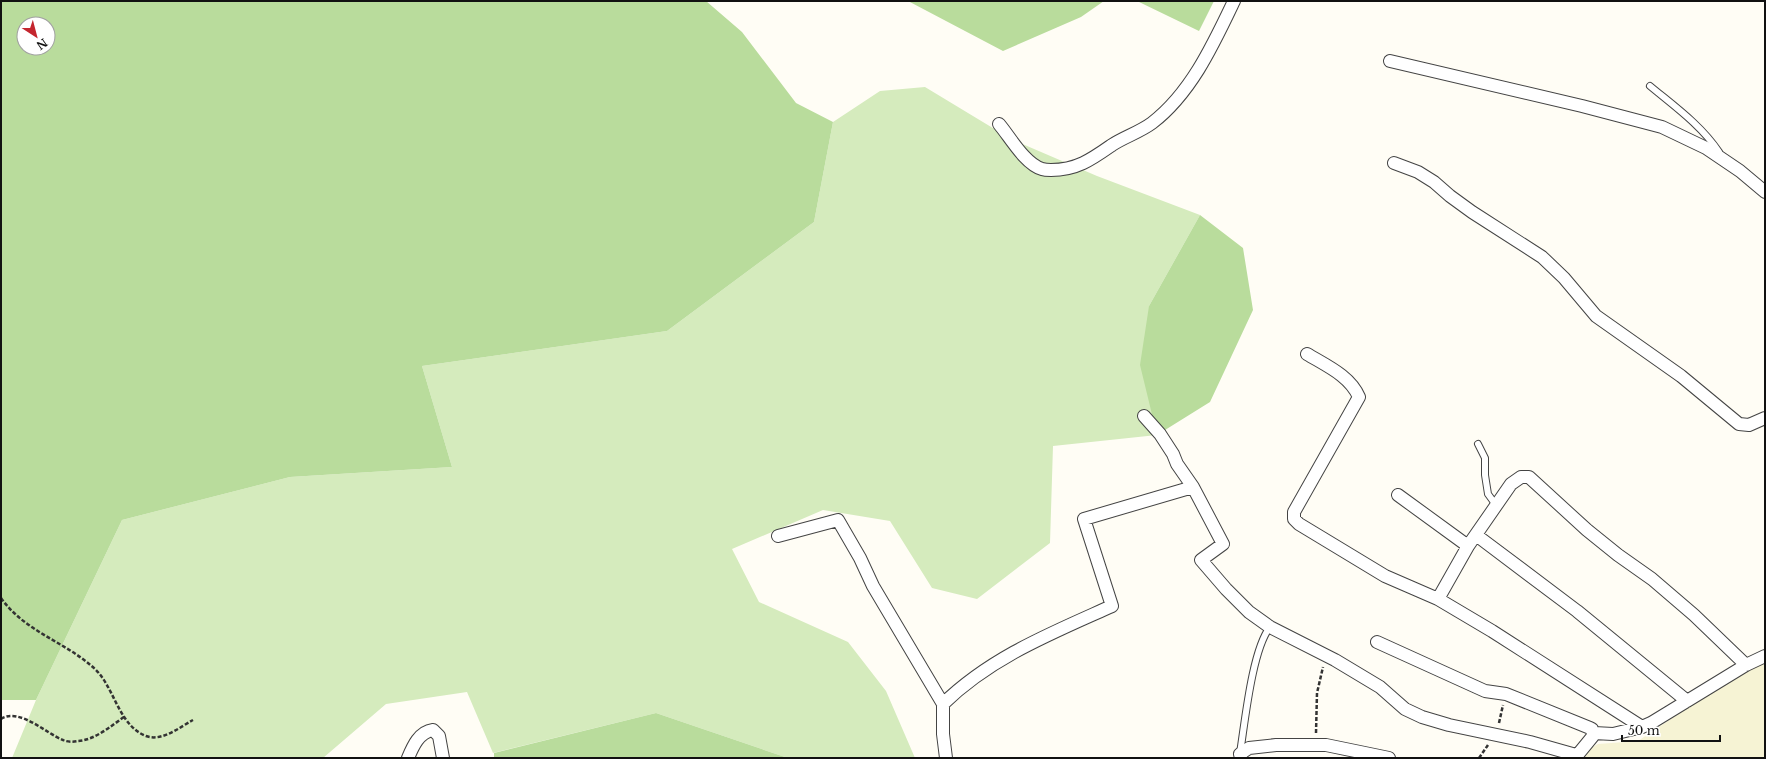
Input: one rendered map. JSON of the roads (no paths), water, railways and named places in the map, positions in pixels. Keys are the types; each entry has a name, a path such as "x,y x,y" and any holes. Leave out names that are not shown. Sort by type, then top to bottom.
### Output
{"street":[{"path":"999,124 1027,159 1042,169 1061,170 1083,164 1121,138 1151,124 1176,100 1194,77 1234,1"},
{"path":"1390,61 1582,106 1662,127 1706,148 1723,159 1765,192"},
{"path":"1394,163 1418,172 1434,182 1472,212 1542,257 1564,278 1596,316 1681,376 1739,424 1749,425 1765,418"},
{"path":"1307,354 1339,373 1354,387 1359,397 1294,512 1294,519 1299,524 1385,576 1438,599 1492,631 1642,727"},
{"path":"1144,416 1160,434 1173,454 1177,464 1193,486 1223,544 1201,560 1226,589 1249,612 1270,627 1326,655 1380,687 1405,709 1422,717 1449,725 1530,742 1576,757 1594,733"},
{"path":"1438,599 1468,546 1511,484 1521,477 1530,477 1588,530 1618,555 1652,579 1694,614 1746,665"},
{"path":"943,704 957,690 989,667 1014,652 1112,606 1084,519 1193,486"},
{"path":"1398,495 1468,546"},
{"path":"778,536 838,520 860,558 873,586 943,704 943,734 946,758"},
{"path":"1476,535 1577,611 1687,701"},
{"path":"1377,642 1485,691 1506,694 1590,728 1594,733 1613,734 1651,724 1746,665 1765,656"},
{"path":"408,758 414,744 426,731 433,730 439,736 443,758"},
{"path":"1241,756 1249,748 1269,746 1326,745 1389,758"}],"lane":[{"path":"1650,86 1687,117 1710,140 1723,159"},
{"path":"1478,444 1486,458 1485,475 1488,494 1496,505"},
{"path":"1241,756 1257,656 1264,634 1270,627"}]}
